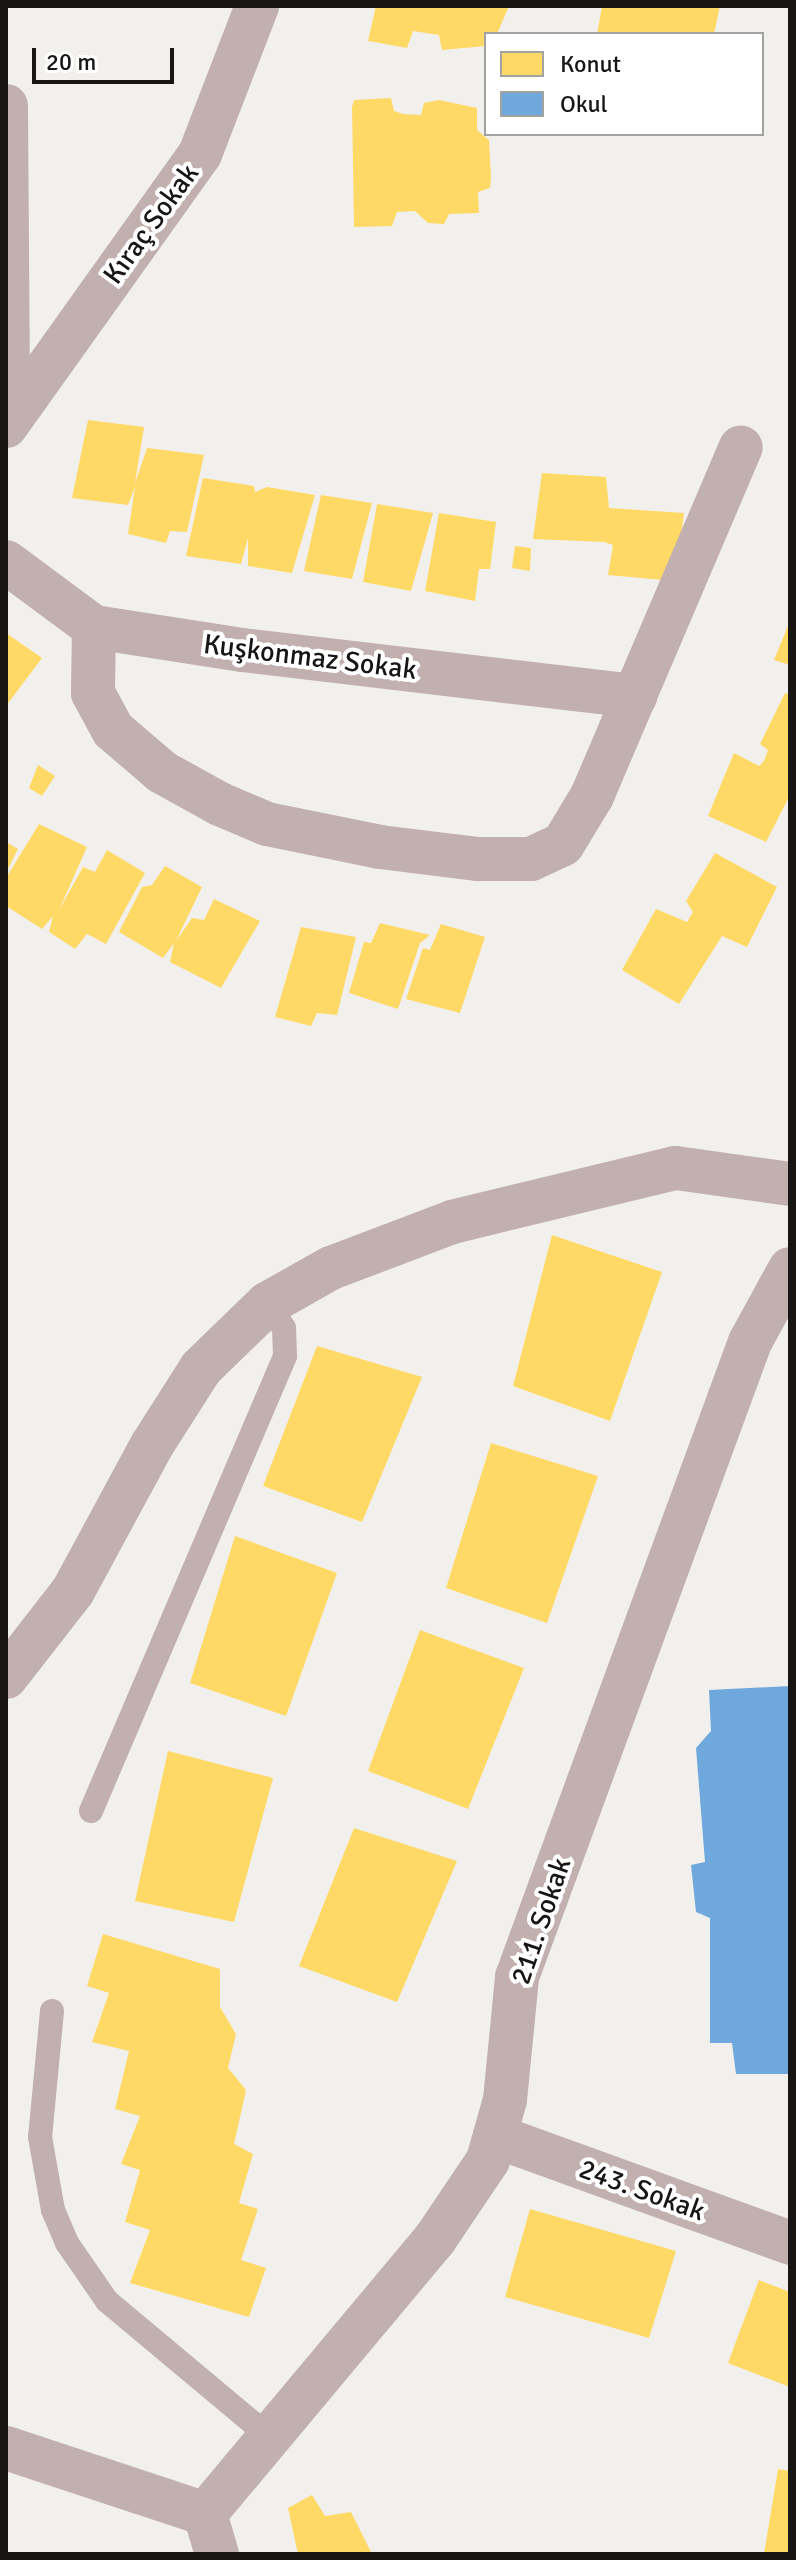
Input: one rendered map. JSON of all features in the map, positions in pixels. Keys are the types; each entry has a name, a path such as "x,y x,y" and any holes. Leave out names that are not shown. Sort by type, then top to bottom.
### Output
{"street":[{"name":"Kıraç Sokak","path":"7,424 200,154 257,6"},
{"path":"6,106 7,424"},
{"path":"94,627 93,693 113,730 162,772 267,824 450,856 531,859 563,844 592,796 741,447"},
{"name":"Kuşkonmaz Sokak","path":"6,562 94,627 242,650 635,696"},
{"path":"6,1677 73,1591 201,1368 267,1304 331,1268 452,1222 676,1168 790,1184"},
{"name":"211. Sokak","path":"211,2534 267,2435 435,2239 488,2160 505,2100 517,1977 750,1342 790,1269"},
{"name":"243. Sokak","path":"495,2136 790,2243"},
{"path":"6,2448 211,2534"}],"lane":[{"path":"91,1811 285,1356 284,1328 267,1304"},
{"path":"52,2011 40,2137 53,2210 67,2243 107,2301 267,2435"}],"building: Konut":[{"path":"376,6 509,6 498,32 484,32 484,46 442,50 439,35 413,31 407,48 368,41"},
{"path":"602,6 720,6 714,32 597,32"},
{"path":"391,98 394,111 403,114 421,115 424,103 439,100 477,108 477,130 489,140 491,176 490,188 478,192 479,213 449,214 444,224 428,223 415,211 397,212 392,226 354,227 354,100"},
{"path":"88,420 144,427 135,483 147,448 204,455 187,532 170,531 166,543 128,534 135,487 128,505 72,498"},
{"path":"542,473 606,477 609,508 684,513 675,581 608,575 613,545 604,542 533,539"},
{"path":"203,478 254,486 255,492 267,487 315,495 292,573 248,566 248,538 241,564 186,556"},
{"path":"321,495 372,503 352,579 304,571"},
{"path":"377,504 433,513 411,591 363,582"},
{"path":"439,513 496,522 490,569 479,569 475,601 425,591"},
{"path":"515,546 531,548 530,571 512,568"},
{"path":"790,621 790,665 774,660"},
{"path":"6,633 42,658 6,706"},
{"path":"785,693 790,695 790,795 766,842 708,816 734,753 759,766 764,761 768,750 760,744"},
{"path":"38,765 55,776 42,796 29,788"},
{"path":"39,824 87,847 59,910 83,867 95,872 107,850 145,873 106,944 87,934 75,949 49,932 53,916 42,929 6,906 6,878"},
{"path":"6,842 18,849 6,873"},
{"path":"715,853 777,887 747,947 722,936 679,1004 622,970 656,909 687,922 693,912 686,901"},
{"path":"165,866 202,887 176,941 192,918 204,920 214,899 260,921 221,988 170,962 174,943 163,958 119,932 142,887 152,885"},
{"path":"380,923 430,935 420,943 398,1009 349,993 364,942 371,943"},
{"path":"441,924 485,937 460,1013 406,999 423,948 430,950"},
{"path":"301,927 356,937 337,1015 317,1013 311,1026 275,1017"},
{"path":"552,1235 662,1272 610,1421 513,1386"},
{"path":"317,1346 422,1377 362,1522 263,1486"},
{"path":"491,1443 598,1476 547,1623 446,1588"},
{"path":"235,1536 337,1573 286,1716 190,1683"},
{"path":"420,1630 524,1668 468,1809 368,1771"},
{"path":"168,1751 273,1778 234,1922 135,1901"},
{"path":"354,1828 457,1861 397,2002 299,1966"},
{"path":"103,1934 220,1969 220,2007 236,2034 228,2068 246,2090 234,2144 253,2154 239,2203 258,2209 241,2260 266,2268 249,2317 130,2283 150,2230 125,2222 140,2170 121,2164 140,2116 115,2109 129,2051 92,2042 109,1993 87,1986"},
{"path":"530,2209 676,2251 649,2338 505,2297"},
{"path":"759,2280 790,2292 790,2387 728,2363"},
{"path":"778,2469 790,2471 790,2554 764,2554"},
{"path":"312,2495 325,2516 351,2512 372,2554 298,2554 288,2508"}],"building: Okul":[{"path":"790,1686 790,2074 736,2074 732,2043 710,2043 710,1918 696,1912 691,1865 705,1862 696,1748 711,1731 709,1690"}]}
